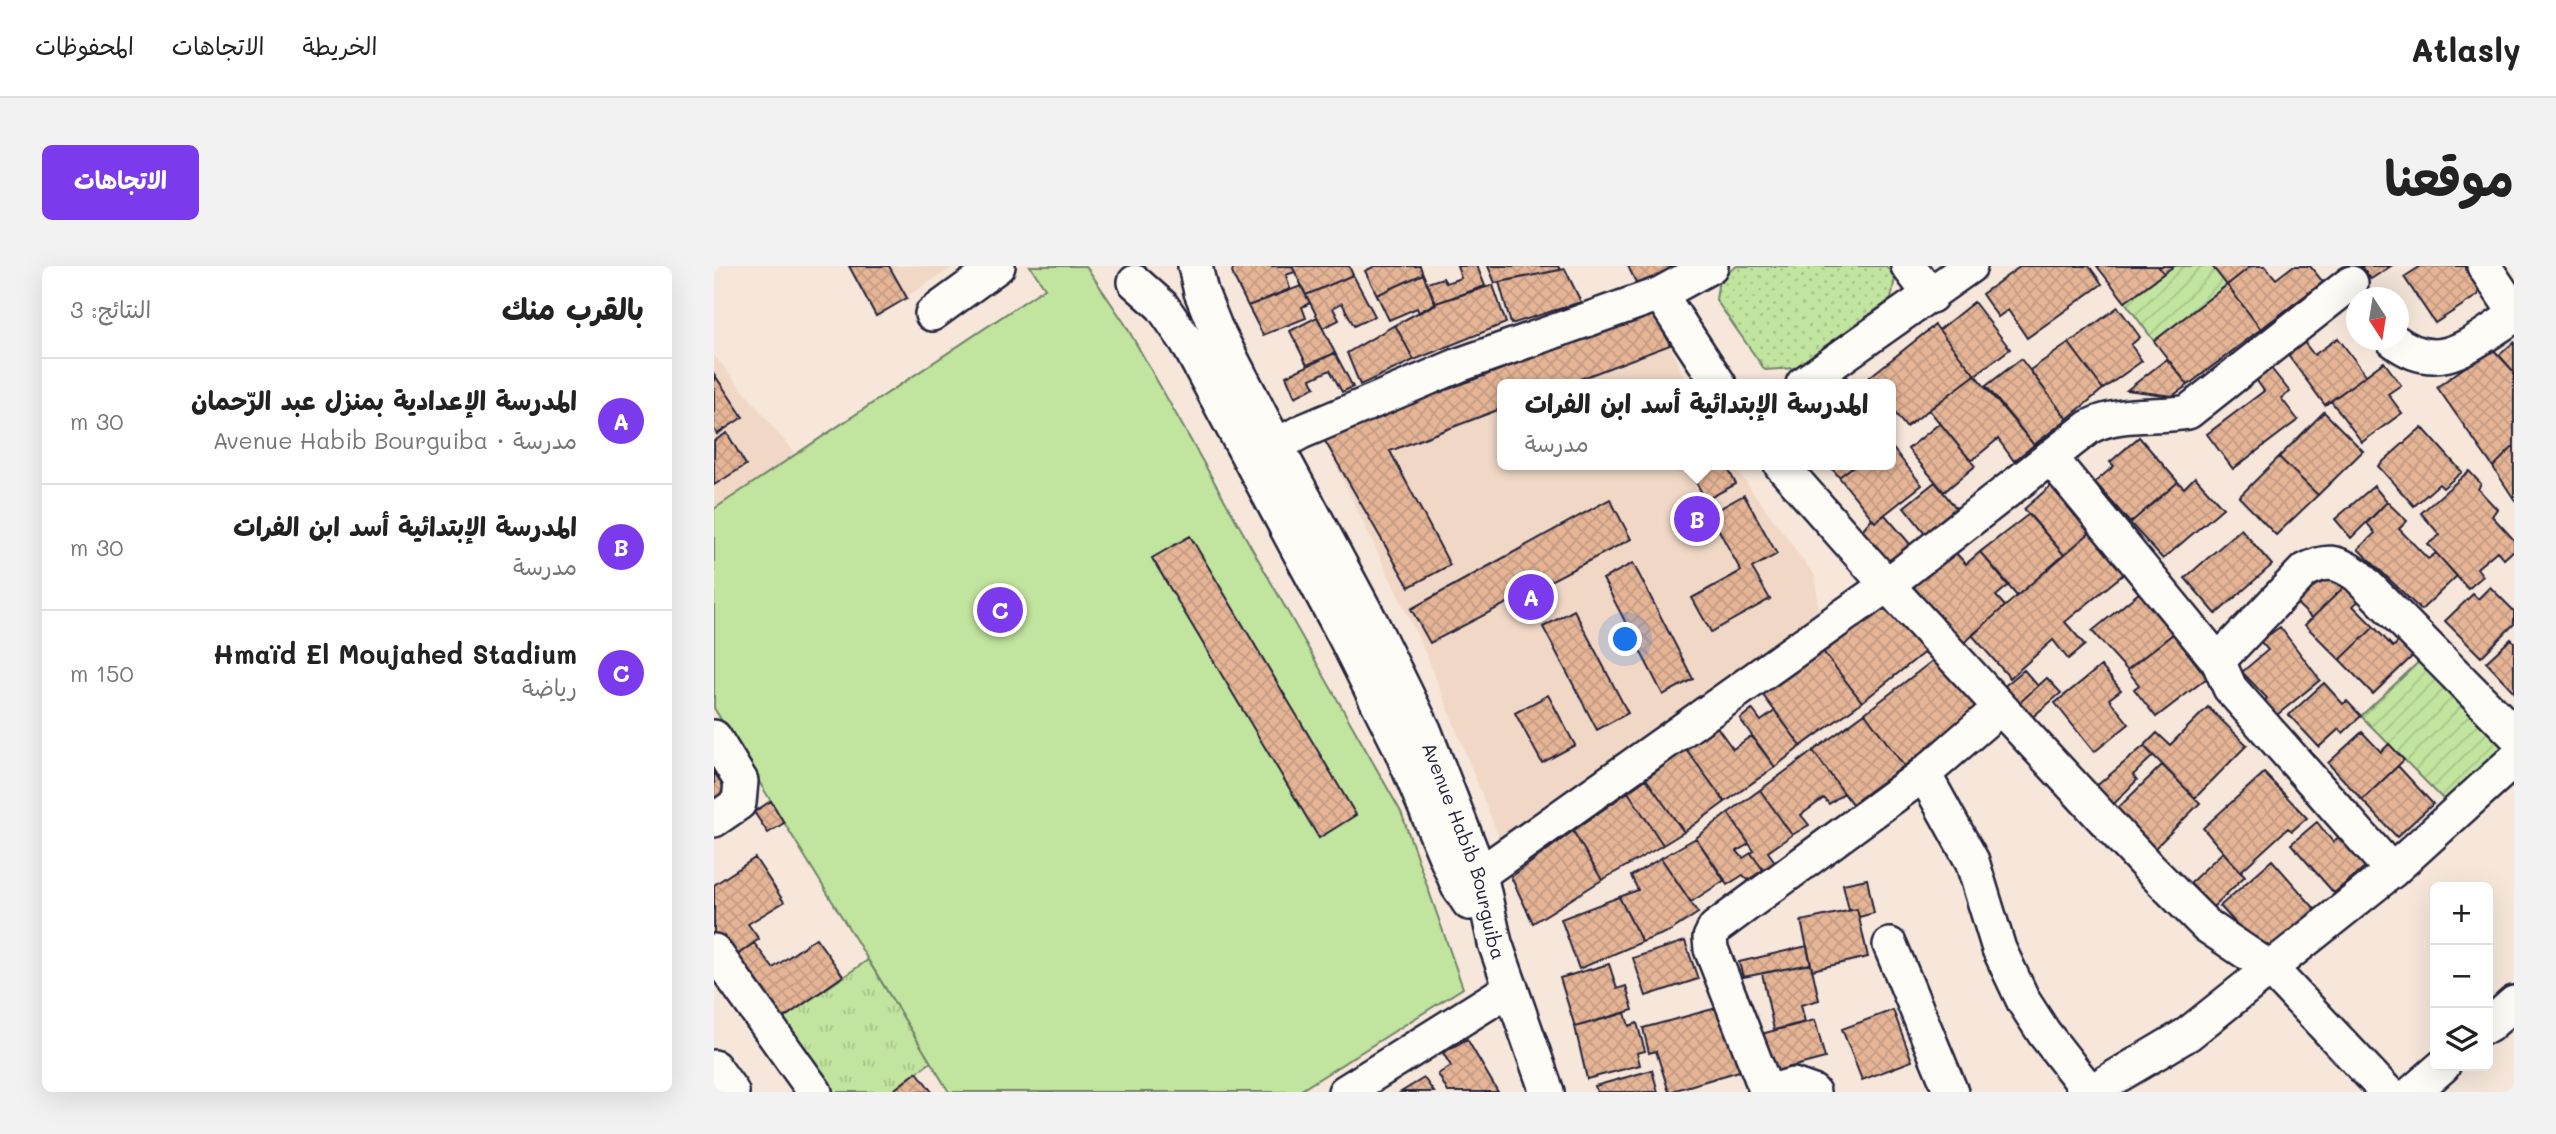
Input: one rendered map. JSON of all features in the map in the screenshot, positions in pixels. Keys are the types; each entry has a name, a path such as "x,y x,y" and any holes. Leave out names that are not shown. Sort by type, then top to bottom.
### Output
{"street":[{"path":"932,314 998,266"},
{"path":"1129,274 1145,288 1157,290 1180,283 1194,266"},
{"name":"Avenue Habib Bourguiba","path":"1194,266 1201,292 1263,453 1399,745 1469,880 1511,988 1543,1090"},
{"path":"1263,453 1301,432 1459,365 1660,294 1711,266"},
{"path":"1908,266 1931,296"},
{"path":"1810,379 1970,266"},
{"path":"2406,350 2419,356 2452,354 2514,313 2484,266"},
{"name":"Avenue Habib Bourguiba","path":"1129,274 1175,322 1263,453"},
{"path":"1469,880 1887,585 2090,427 2104,419 2188,412 2349,282"},
{"path":"1660,294 1716,379"},
{"path":"2050,457 2218,661 2230,688 2392,871"},
{"path":"1785,470 1887,585 2150,869 2207,926 2271,969 2387,1092"},
{"path":"2218,661 2304,571 2327,563 2343,565 2357,575 2514,734"},
{"path":"1813,1092 1793,1085 1768,1092 1711,949 1710,938 1715,928 1924,774 2000,708"},
{"path":"714,737 741,781 739,803 714,820"},
{"path":"1924,774 1972,861 1999,949 2011,978 2044,1033 2090,1092 2188,1034 2392,871 2514,761"},
{"path":"1891,944 1951,1092"},
{"path":"714,951 815,1092"},
{"path":"1345,1092 1511,988"},
{"path":"2493,1022 2514,1003"},
{"path":"714,1067 732,1092"},
{"path":"2413,1092 2437,1071"}],"shaded area":[{"path":"849,266 955,266 876,316"},
{"path":"1656,312 1685,379 1497,379 1497,470 1737,470 1815,576 1819,612 1501,843 1427,656 1322,436"},
{"path":"714,355 796,455 714,509"}],"green space":[{"path":"1030,266 1086,266 1125,324 1401,812 1463,988 1298,1092 949,1092 714,708 714,509 1045,288"},
{"path":"1737,266 1886,266 1895,278 1891,299 1795,368 1765,370 1716,300 1719,278"},
{"path":"2174,266 2212,266 2227,285 2154,341 2125,302"},
{"path":"2424,657 2503,736 2501,753 2447,803 2361,716"},
{"path":"868,960 931,1062 891,1092 827,1092 775,1024"}],"building":[{"path":"849,266 889,266 907,298 876,316"},
{"path":"1234,266 1292,266 1295,272 1286,275 1290,289 1248,306 1234,278"},
{"path":"1292,266 1349,266 1353,275 1306,295"},
{"path":"1375,266 1420,266 1423,274 1377,295 1365,271"},
{"path":"1457,266 1477,266 1485,286 1436,303 1427,283 1443,278 1446,283 1461,278"},
{"path":"1488,266 1558,266 1560,270 1495,283"},
{"path":"1628,266 1690,266 1639,289"},
{"path":"2021,266 2089,266 2102,284 2027,338 2008,310 1998,317 1982,294"},
{"path":"2097,266 2158,266 2164,273 2125,302"},
{"path":"2158,266 2174,266 2164,273"},
{"path":"2212,266 2251,266 2227,285"},
{"path":"2251,266 2265,266 2276,279 2293,266 2310,266 2323,282 2261,329 2227,285"},
{"path":"2360,266 2391,266 2371,279"},
{"path":"2421,266 2467,266 2479,284 2478,295 2435,323 2404,277"},
{"path":"1565,269 1581,302 1511,324 1499,282"},
{"path":"1423,274 1436,305 1419,313 1417,308 1389,320 1377,295"},
{"path":"1353,275 1375,316 1354,326 1342,303 1333,308 1339,320 1323,328 1306,295"},
{"path":"1493,285 1506,323 1414,360 1395,325 1436,303"},
{"path":"2227,285 2261,329 2188,385 2154,341"},
{"path":"1301,286 1310,303 1302,307 1306,318 1263,335 1248,306"},
{"path":"1974,302 2010,349 1975,375 1939,330"},
{"path":"2118,307 2140,337 2131,345 2142,361 2103,389 2069,343"},
{"path":"1656,312 1670,345 1580,379 1497,379 1497,410 1390,451 1450,565 1409,587 1322,436"},
{"path":"1317,317 1335,353 1307,365 1290,331"},
{"path":"1395,325 1414,360 1360,385 1347,353"},
{"path":"1935,325 1975,375 1906,427 1896,414 1896,379 1867,379"},
{"path":"2338,338 2366,375 2325,405 2287,354 2304,342 2314,355"},
{"path":"2514,342 2514,372 2499,355"},
{"path":"2069,343 2103,389 2067,419 2030,370"},
{"path":"2492,348 2514,372 2514,446 2493,467 2437,387"},
{"path":"1335,353 1353,387 1342,392 1330,370 1311,379 1315,387 1295,397 1286,376"},
{"path":"2021,359 2067,419 2034,445 1986,386"},
{"path":"2167,359 2188,385 2172,396 2127,390"},
{"path":"2384,362 2401,385 2388,394 2402,413 2362,442 2331,401"},
{"path":"2270,367 2290,392 2281,398 2298,420 2233,469 2207,434 2264,391 2255,378"},
{"path":"714,374 743,417 717,434 714,429"},
{"path":"1975,375 2034,445 2014,461 1998,439 1971,461 1929,410"},
{"path":"2324,412 2363,451 2318,495 2279,457"},
{"path":"1940,423 1975,466 1944,492 1908,449"},
{"path":"2422,427 2462,472 2443,488 2439,484 2414,506 2378,466"},
{"path":"727,433 746,465 714,485 714,441"},
{"path":"2139,437 2178,482 2130,523 2095,482 2114,466 2110,462"},
{"path":"2514,446 2514,499 2493,467"},
{"path":"1896,452 1922,485 1875,522 1839,477 1848,470 1896,470"},
{"path":"2279,457 2318,495 2276,535 2239,497"},
{"path":"1689,470 1729,470 1736,484 1706,500"},
{"path":"1833,470 1848,470 1839,477"},
{"path":"2469,471 2481,484 2478,489 2497,509 2492,516 2514,540 2514,550 2504,559 2497,551 2477,568 2483,576 2468,589 2428,544 2440,535 2421,513"},
{"path":"2195,477 2223,508 2163,559 2130,523 2178,482 2184,488"},
{"path":"1935,482 1956,508 1925,533 1904,507"},
{"path":"2053,484 2093,530 2064,555 2024,509"},
{"path":"2374,486 2387,502 2351,538 2335,519"},
{"path":"1744,495 1777,554 1752,568 1770,599 1711,632 1692,598 1741,571 1710,514"},
{"path":"1610,499 1631,539 1430,643 1411,609"},
{"path":"2387,502 2407,521 2399,529 2428,559 2436,553 2457,576 2421,610 2358,549 2375,533 2367,523"},
{"path":"2029,514 2064,555 2017,596 1980,552"},
{"path":"1885,515 1910,544 1888,562 1862,530 1872,518 1875,522"},
{"path":"2241,529 2272,565 2216,614 2185,578"},
{"path":"2093,530 2126,572 2065,622 2085,645 2068,659 2053,640 2010,678 1972,635"},
{"path":"1190,536 1356,815 1319,838 1152,558"},
{"path":"1954,551 1966,564 1980,552 2009,585 1996,596 2005,606 1962,645 1912,585"},
{"path":"1633,563 1693,679 1663,695 1603,579"},
{"path":"2324,568 2350,581 2312,618 2292,599"},
{"path":"2350,581 2364,596 2353,606 2374,627 2340,660 2305,625"},
{"path":"2490,587 2514,611 2514,624 2481,657 2445,621 2473,594 2478,599"},
{"path":"2139,593 2173,634 2127,670 2092,631"},
{"path":"1889,602 1927,650 1862,702 1822,650"},
{"path":"1574,610 1628,713 1597,730 1543,627"},
{"path":"2280,627 2320,680 2277,715 2264,702 2267,698 2242,672 2268,650 2260,641"},
{"path":"2374,627 2393,647 2404,636 2418,651 2373,694 2340,660"},
{"path":"2173,634 2207,678 2156,717 2134,689 2139,685 2127,670"},
{"path":"2511,639 2514,642 2514,692 2486,662"},
{"path":"1822,650 1862,702 1801,746 1762,694"},
{"path":"1936,658 1982,707 1904,766 1865,713"},
{"path":"2101,666 2121,690 2109,699 2129,724 2094,752 2055,703"},
{"path":"2024,670 2038,686 2017,705 2002,688"},
{"path":"2047,678 2061,693 2030,719 2017,705"},
{"path":"2324,683 2343,704 2347,701 2361,716 2343,733 2339,729 2319,747 2289,715"},
{"path":"1548,695 1575,745 1542,763 1515,713"},
{"path":"2208,707 2247,745 2195,798 2144,746 2157,733 2170,745"},
{"path":"1752,709 1761,721 1775,711 1801,746 1775,767 1740,719"},
{"path":"1865,713 1904,766 1852,804 1813,751"},
{"path":"1717,727 1733,749 1751,736 1775,767 1725,802 1686,749"},
{"path":"2362,732 2381,752 2389,744 2404,760 2362,800 2328,763"},
{"path":"2144,746 2153,756 2133,775 2137,780 2111,807 2094,788"},
{"path":"1686,749 1725,802 1684,832 1646,779"},
{"path":"1813,751 1844,793 1829,804 1824,798 1801,815 1809,825 1792,835 1760,790"},
{"path":"714,764 729,795 714,805"},
{"path":"2162,765 2200,803 2153,850 2116,810"},
{"path":"2398,766 2433,804 2397,837 2362,800"},
{"path":"2264,773 2307,818 2292,831 2288,828 2240,872 2203,828"},
{"path":"1646,779 1684,832 1663,845 1628,792"},
{"path":"1760,790 1792,835 1768,852 1775,862 1763,870 1751,853 1754,851 1728,813"},
{"path":"1628,792 1663,845 1602,880 1573,831"},
{"path":"771,801 784,823 768,833 754,812"},
{"path":"1728,813 1749,844 1737,851 1743,858 1751,853 1763,870 1748,880 1743,875 1727,885 1696,838"},
{"path":"2317,822 2333,842 2341,835 2366,866 2334,893 2291,844"},
{"path":"1573,831 1602,880 1533,923 1511,877"},
{"path":"1696,838 1725,880 1691,902 1661,858"},
{"path":"2223,852 2245,876 2213,907 2190,883"},
{"path":"755,858 784,902 748,924 759,939 730,960 714,937 714,885"},
{"path":"1661,858 1698,913 1670,931 1642,942 1619,897 1638,890 1631,876"},
{"path":"2272,860 2315,909 2264,954 2220,906"},
{"path":"1867,879 1874,913 1859,917 1857,909 1849,910 1843,884"},
{"path":"1619,897 1642,942 1579,969 1561,919"},
{"path":"1857,909 1868,957 1812,970 1801,921"},
{"path":"816,938 843,976 775,1024 730,960 754,943 773,968"},
{"path":"1685,941 1698,979 1646,996 1633,958"},
{"path":"1807,946 1811,964 1743,977 1739,962"},
{"path":"1609,964 1617,989 1626,986 1633,1010 1575,1027 1560,978"},
{"path":"1811,964 1819,1000 1801,1005 1805,1022 1774,1030 1762,973"},
{"path":"1724,1006 1746,1069 1669,1092 1656,1051 1649,1053 1643,1028"},
{"path":"1893,1010 1912,1061 1862,1080 1842,1029"},
{"path":"1625,1013 1629,1026 1637,1023 1645,1051 1637,1053 1640,1065 1587,1079 1575,1027"},
{"path":"1815,1020 1825,1058 1772,1072 1761,1034"},
{"path":"1467,1039 1498,1092 1448,1092 1438,1074 1451,1066 1443,1053"},
{"path":"1652,1070 1658,1092 1597,1092 1595,1086"},
{"path":"917,1072 932,1092 891,1092"},
{"path":"1424,1078 1434,1092 1401,1092"}],"place":[{"name":"المدرسة الإبتدائية أسد ابن الفرات","path":"1697,519"},
{"name":"المدرسة الإعدادية بمنزل عبد الرّحمان","path":"1531,597"},
{"name":"Hmaïd El Moujahed Stadium","path":"1000,610"}]}
